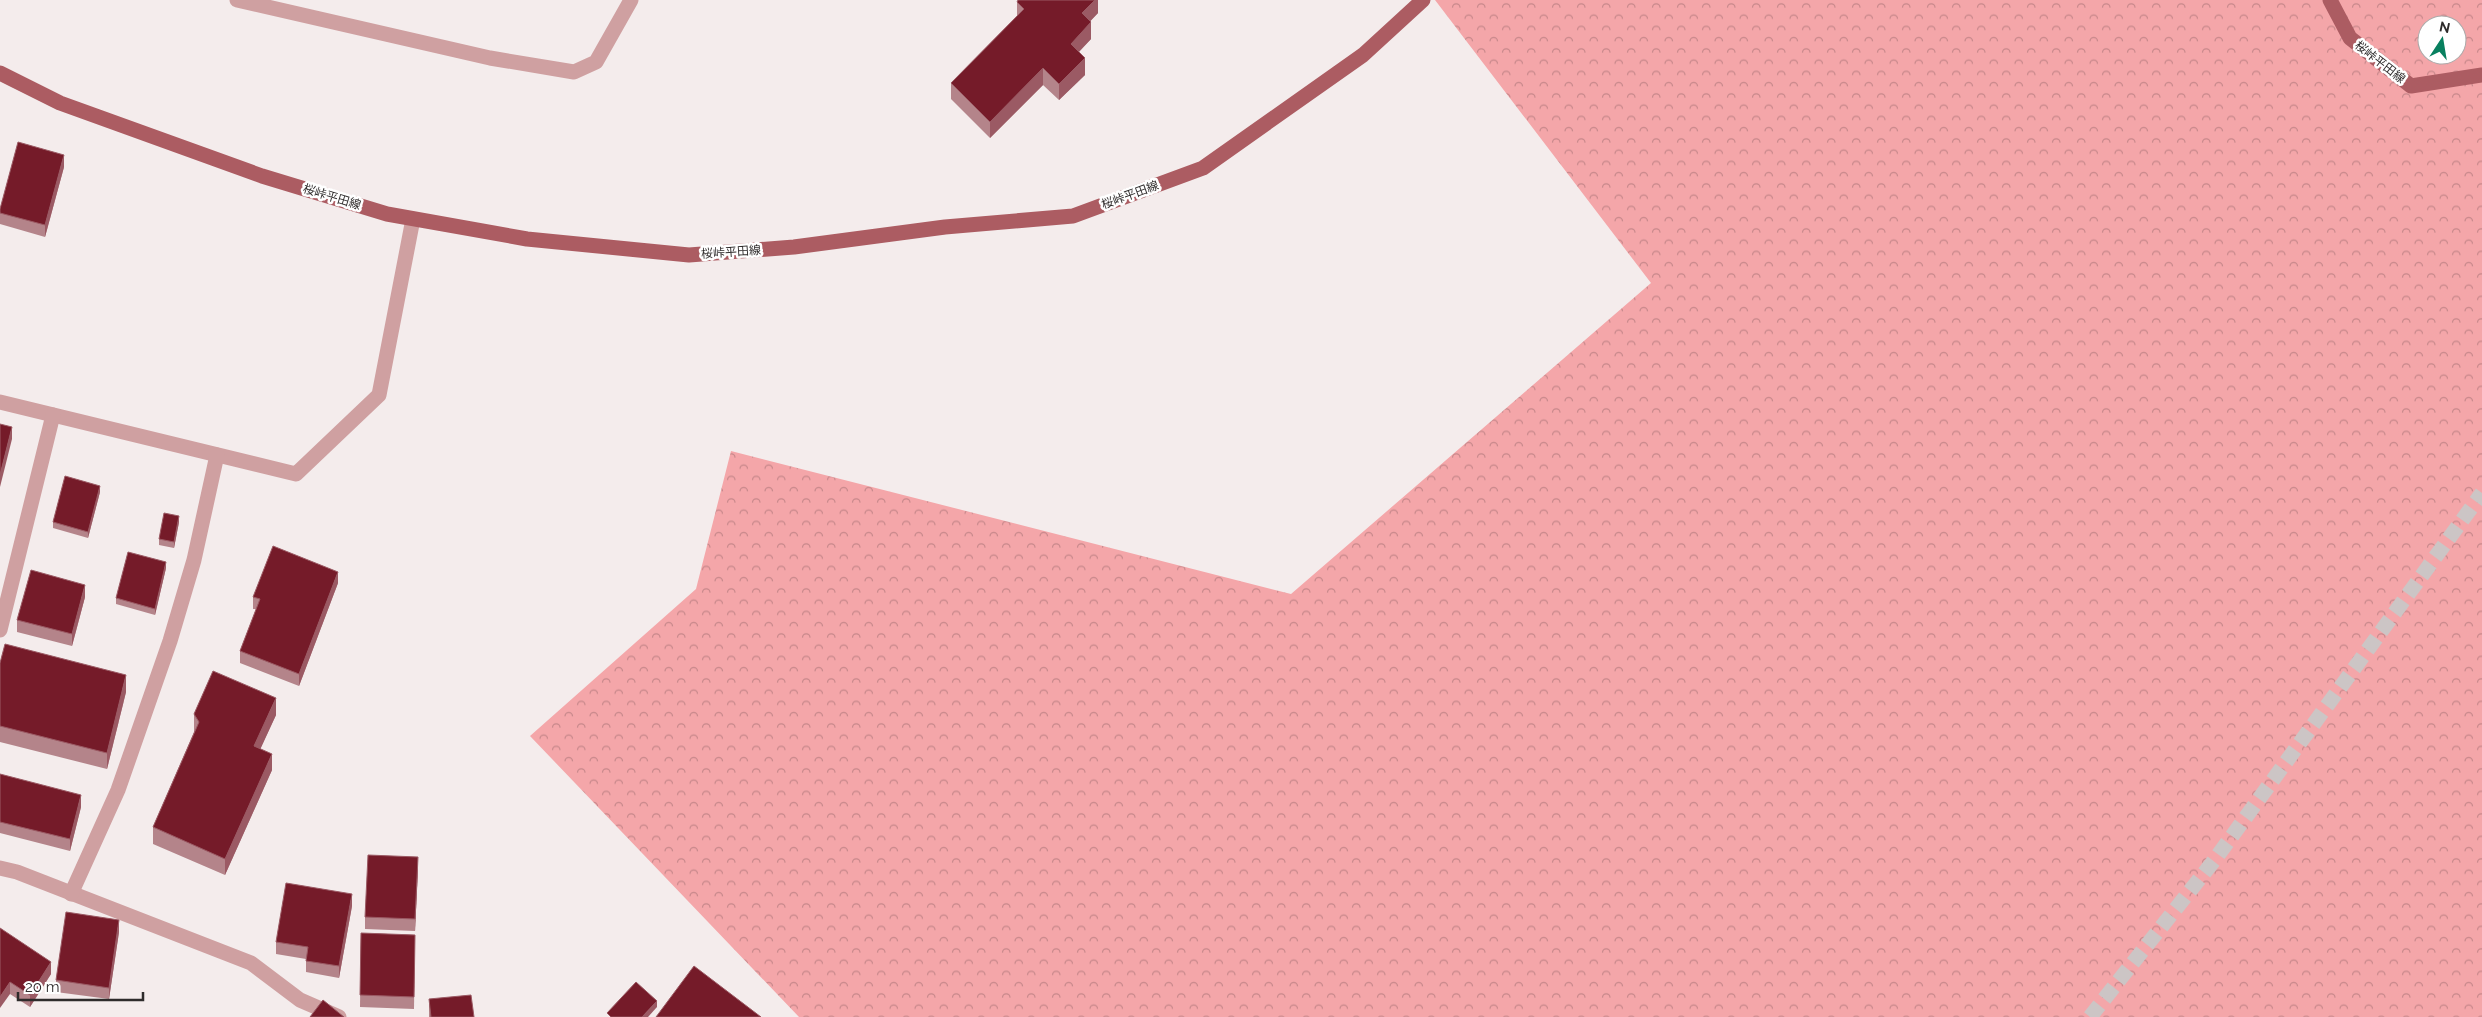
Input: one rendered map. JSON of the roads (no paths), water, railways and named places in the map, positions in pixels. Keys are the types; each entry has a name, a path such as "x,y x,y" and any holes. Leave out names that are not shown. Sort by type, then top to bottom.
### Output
{"main road":[{"name":"桜峠平田線","path":"0,73 60,103 262,176 387,214 527,239 689,256 794,247 945,227 1073,216 1203,168 1363,55 1423,0"},
{"name":"桜峠平田線","path":"2330,0 2350,38 2411,86 2482,75"}],"street":[{"path":"237,0 490,58 574,72 596,62 631,0"},
{"path":"0,402 296,474 379,395 413,219"},
{"path":"0,630 53,415"},
{"path":"71,894 118,790 170,641 194,560 218,455"},
{"path":"0,868 250,963 300,1000 339,1017"}],"tunnel":[{"path":"2090,1017 2216,858 2482,493"}]}
